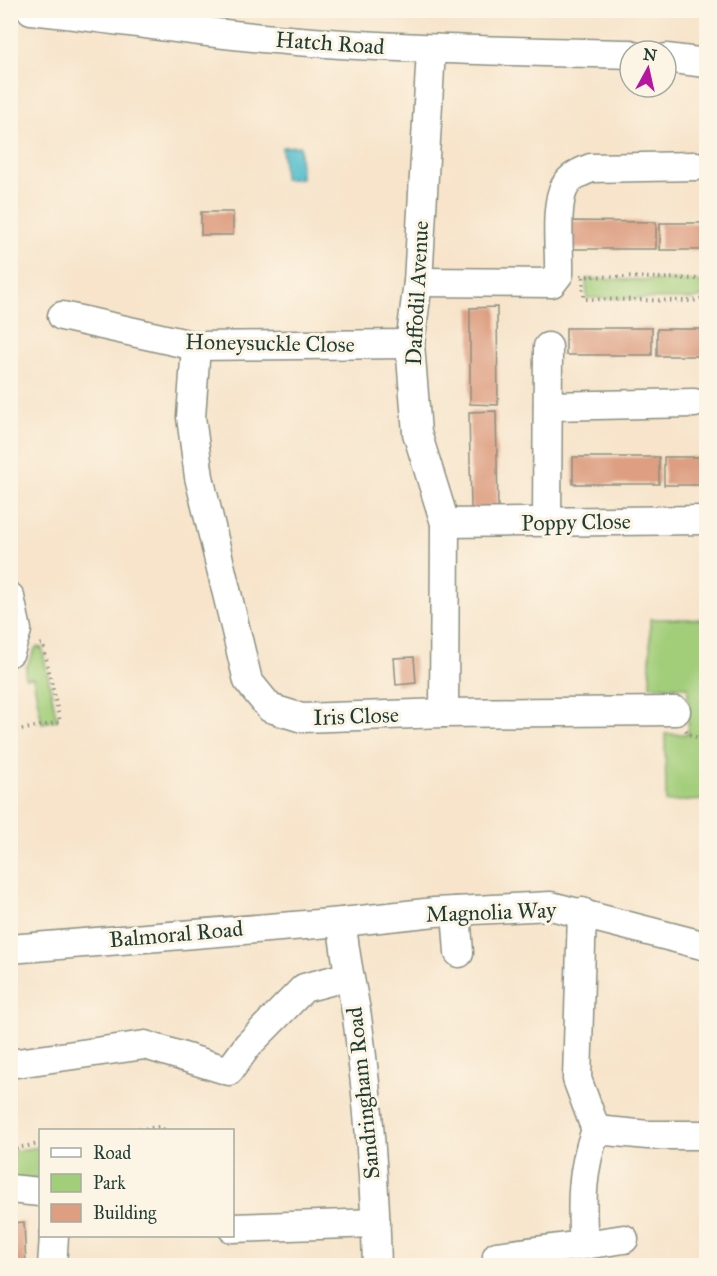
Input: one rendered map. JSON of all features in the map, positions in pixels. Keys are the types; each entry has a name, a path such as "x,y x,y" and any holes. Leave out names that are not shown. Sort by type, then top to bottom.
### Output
{"street":[{"name":"Hatch Road","path":"31,10 259,38 432,50 618,54"},
{"name":"Daffodil Avenue","path":"432,50 418,282 410,344 417,433 446,523 444,712"},
{"path":"678,60 706,63"},
{"path":"418,282 552,283 571,275 560,202 565,186 576,174 591,168 696,166"},
{"name":"Honeysuckle Close","path":"62,316 196,346 410,344"},
{"name":"Iris Close","path":"196,346 191,417 199,477 248,681 270,708 302,718 444,712 676,711"},
{"path":"547,522 548,347"},
{"path":"548,406 661,413 694,403"},
{"name":"Poppy Close","path":"446,523 706,520"},
{"path":"10,597 18,630 12,650"},
{"name":"Magnolia Way","path":"342,922 456,911 551,906 582,912 706,946"},
{"path":"456,911 459,953"},
{"path":"582,912 577,1079 596,1130 585,1159 582,1214 584,1245"},
{"name":"Balmoral Road","path":"10,949 244,928 342,922"},
{"name":"Sandringham Road","path":"342,922 344,957 357,1017 376,1223 377,1266"},
{"path":"10,1064 145,1045 229,1071 248,1045 304,988 349,976"},
{"path":"596,1130 648,1135 706,1135"},
{"path":"10,1189 39,1192"},
{"path":"234,1228 376,1223"},
{"path":"52,1266 54,1237"},
{"path":"497,1256 624,1239"}],"path":[{"path":"706,283 700,279 571,275 584,300 693,301 706,297"},
{"path":"10,732 60,722 43,644 12,650"},
{"path":"146,1129 159,1127 162,1129"},
{"path":"10,1149 39,1144"}],"green space":[{"path":"586,279 700,281 705,285 706,292 702,297 694,299 587,298"},
{"path":"650,619 706,619 706,800 666,802 665,734 688,734 688,687 650,686"},
{"path":"36,647 42,648 57,720 42,723 33,678 25,678 26,668"},
{"path":"39,1147 39,1181 11,1178 11,1151"}],"water":[{"path":"300,146 301,179 284,179 282,147"}],"building":[{"path":"201,212 233,212 233,235 201,235"},
{"path":"569,221 656,222 656,249 569,249"},
{"path":"660,223 706,223 706,250 660,250"},
{"path":"497,307 498,405 470,404 470,308"},
{"path":"566,328 652,328 652,355 566,355"},
{"path":"657,329 706,329 706,356 657,356"},
{"path":"496,411 498,508 471,509 469,412"},
{"path":"573,457 659,457 659,484 573,484"},
{"path":"664,457 706,457 706,485 664,485"},
{"path":"414,657 416,683 396,685 394,658"},
{"path":"24,1222 26,1266 10,1266 10,1223"}]}
